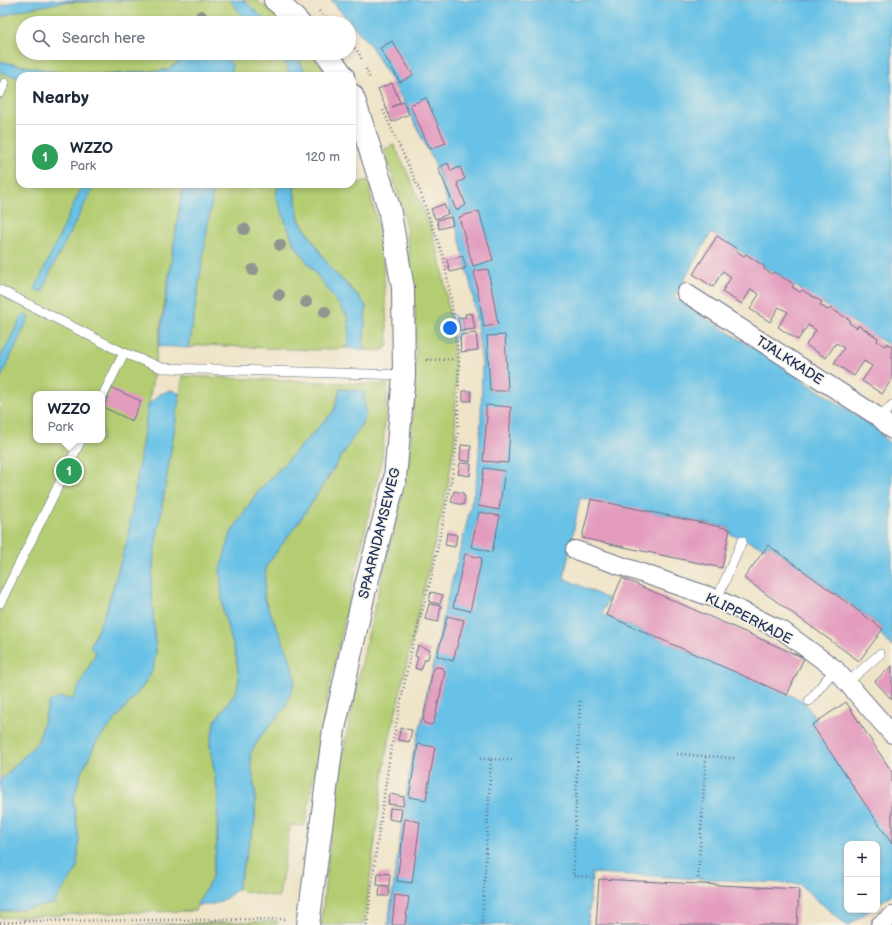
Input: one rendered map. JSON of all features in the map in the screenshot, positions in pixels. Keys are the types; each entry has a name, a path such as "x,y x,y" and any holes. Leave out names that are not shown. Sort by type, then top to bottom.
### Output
{"street":[{"path":"275,0 292,16"},
{"path":"331,60 340,72"},
{"name":"SPAARNDAMSEWEG","path":"308,922 334,729 364,593 395,479 404,369 403,288 389,208 356,106"},
{"name":"TJALKKADE","path":"686,293 886,424"},
{"name":"KLIPPERKADE","path":"575,550 717,599 783,631 836,669 892,734"},
{"path":"880,925 892,916"}],"lane":[{"path":"0,93 5,83"},
{"path":"0,290 124,353 162,368 404,369"},
{"path":"105,391 124,353"},
{"path":"886,424 892,405"},
{"path":"0,603 79,443"},
{"path":"717,599 742,541"},
{"path":"848,683 880,654"},
{"path":"809,701 836,669"}],"path":[{"path":"367,925 390,754 411,652 432,575 453,472 458,433 459,359 443,256 420,191 396,140"},
{"path":"404,369 459,359"},
{"path":"580,701 573,876 591,877"},
{"path":"677,754 734,758"},
{"path":"698,878 706,756"},
{"path":"480,759 513,760"},
{"path":"482,925 491,759"},
{"path":"0,923 33,921 308,922"}],"green space":[{"path":"111,0 230,0 242,16 16,16 16,60 182,60 167,70 142,72 56,72 0,61 0,17 25,9 62,2"},
{"path":"243,0 256,0 279,16 261,16"},
{"path":"228,60 286,60 290,72 231,72 232,65"},
{"path":"299,60 318,60 326,72 305,72"},
{"path":"0,72 16,77 16,188 182,188 128,537 107,608 90,647 96,653 72,701 49,702 38,742 3,778 0,779"},
{"path":"394,145 431,228 442,268 452,332 456,382 455,438 448,485 386,754 364,925 321,925 332,822 343,752 366,644 405,482 410,451 415,388 415,309 407,234 401,203 384,149"},
{"path":"369,180 371,198 378,225 383,261 388,343 385,349 378,351 363,350 366,307 359,296 331,269 299,219 295,188 356,188 356,183"},
{"path":"213,188 277,188 276,196 294,244 348,317 349,332 347,348 315,350 201,345 189,348"},
{"path":"183,376 388,385 382,457 330,684 305,826 290,825 279,897 237,890 255,821 255,792 250,754 261,736 285,708 290,658 264,598 266,566 303,516 360,427 363,391 340,389 334,411 256,494 223,611 236,655 239,679 237,690 215,721 210,745 218,796 217,842 212,878 195,911 99,913 0,918 0,911 11,911 79,839 73,799 81,773 96,743 143,686 153,669 156,652 151,586 154,555"},
{"path":"277,921 277,925 126,925"}],"water":[{"path":"19,0 143,0 62,2 25,9 0,17 0,7"},
{"path":"230,0 243,0 261,16 242,16"},
{"path":"331,0 892,0 892,347 711,233 674,297 873,426 892,446 892,647 880,633 883,628 768,544 765,548 730,534 730,528 580,498 564,578 608,599 602,614 804,701 892,837 892,894 880,903 880,841 844,841 844,913 866,913 849,925 846,925 799,884 592,873 588,925 388,925 410,768 424,712 445,608 477,478 481,422 482,365 473,295 458,233 434,162 404,102 371,46 356,29 356,16 345,16"},
{"path":"182,60 228,60 232,65 231,72 142,72 167,70"},
{"path":"299,60 305,72 289,72 286,61"},
{"path":"0,61 56,72 16,72 16,77 0,72"},
{"path":"81,188 93,188 52,268 42,292 35,289"},
{"path":"182,188 213,188 189,348 159,346"},
{"path":"277,188 295,188 299,220 331,269 359,297 366,307 363,350 347,348 349,332 348,317 294,244 276,196"},
{"path":"26,315 29,317 0,380 0,358 22,316"},
{"path":"340,389 363,391 366,413 360,427 303,516 266,566 264,598 290,658 295,681 285,708 261,736 250,754 255,792 255,821 237,890 214,904 197,905 212,878 217,842 218,796 210,745 215,721 237,690 239,679 236,655 223,611 220,570 231,533 256,494 334,411"},
{"path":"172,390 180,394 154,555 151,586 156,652 153,669 143,686 96,743 81,773 73,800 79,839 77,869 53,904 11,911 0,911 0,779 3,778 38,742 49,702 61,697 72,700 96,653 90,647 107,608 128,537 148,405 160,394"}],"building":[{"path":"392,41 413,75 400,82 380,48"},
{"path":"392,83 400,102 392,107 403,102 409,114 392,122 378,89"},
{"path":"426,98 446,143 430,149 410,105"},
{"path":"448,163 451,171 460,167 465,179 457,183 466,205 456,210 438,168"},
{"path":"444,204 448,214 435,219 431,209"},
{"path":"479,211 493,260 473,266 459,217"},
{"path":"451,217 453,225 439,229 437,220"},
{"path":"717,236 737,249 736,251 744,256 746,254 765,267 764,269 772,274 774,272 794,284 792,287 800,292 802,290 822,302 820,305 828,310 830,308 850,320 849,323 857,328 858,325 878,338 877,341 885,346 887,343 892,347 892,379 882,394 862,381 872,366 864,361 854,376 834,363 844,348 836,343 826,358 806,345 816,330 808,325 798,340 778,327 788,312 779,307 770,322 750,309 759,294 751,289 742,304 722,292 731,277 723,271 713,287 693,274"},
{"path":"463,256 466,268 450,272 447,260"},
{"path":"488,269 498,324 484,327 474,271"},
{"path":"472,313 475,329 460,331 458,318 466,317 465,314"},
{"path":"476,333 478,350 461,352 460,335"},
{"path":"505,335 508,391 490,391 487,336"},
{"path":"112,388 141,401 132,421 105,408 105,403"},
{"path":"463,391 471,391 471,401 463,401"},
{"path":"486,405 511,407 508,463 483,461 487,416"},
{"path":"461,445 471,446 470,462 460,460"},
{"path":"460,463 471,464 470,476 458,474"},
{"path":"484,468 505,471 499,510 478,506"},
{"path":"454,491 463,493 465,497 463,505 451,502"},
{"path":"591,499 730,529 722,568 582,538"},
{"path":"479,512 500,516 492,552 471,547"},
{"path":"447,533 457,535 455,547 445,545"},
{"path":"768,545 883,629 859,661 744,578"},
{"path":"465,554 482,558 470,611 453,607"},
{"path":"622,578 804,658 787,695 606,615"},
{"path":"431,592 443,595 440,604 429,602"},
{"path":"429,604 441,606 438,622 425,619"},
{"path":"447,616 464,620 453,661 437,656"},
{"path":"418,646 430,650 428,659 425,659 421,670 415,668 418,657 415,656"},
{"path":"892,666 892,700 875,681"},
{"path":"436,667 443,668 445,672 434,722 431,725 424,723 423,720 432,674"},
{"path":"846,702 892,772 892,844 812,725"},
{"path":"401,728 412,730 409,742 398,740"},
{"path":"418,744 435,747 426,800 409,797"},
{"path":"390,794 404,797 403,806 388,804"},
{"path":"390,808 402,809 400,821 389,819"},
{"path":"405,819 420,822 412,883 397,881"},
{"path":"378,873 390,874 389,886 377,885"},
{"path":"599,879 799,889 797,925 596,925"},
{"path":"380,887 389,888 389,896 379,896"},
{"path":"395,895 409,897 405,925 392,925"}],"place":[{"name":"WZZO","path":"69,471"}]}
